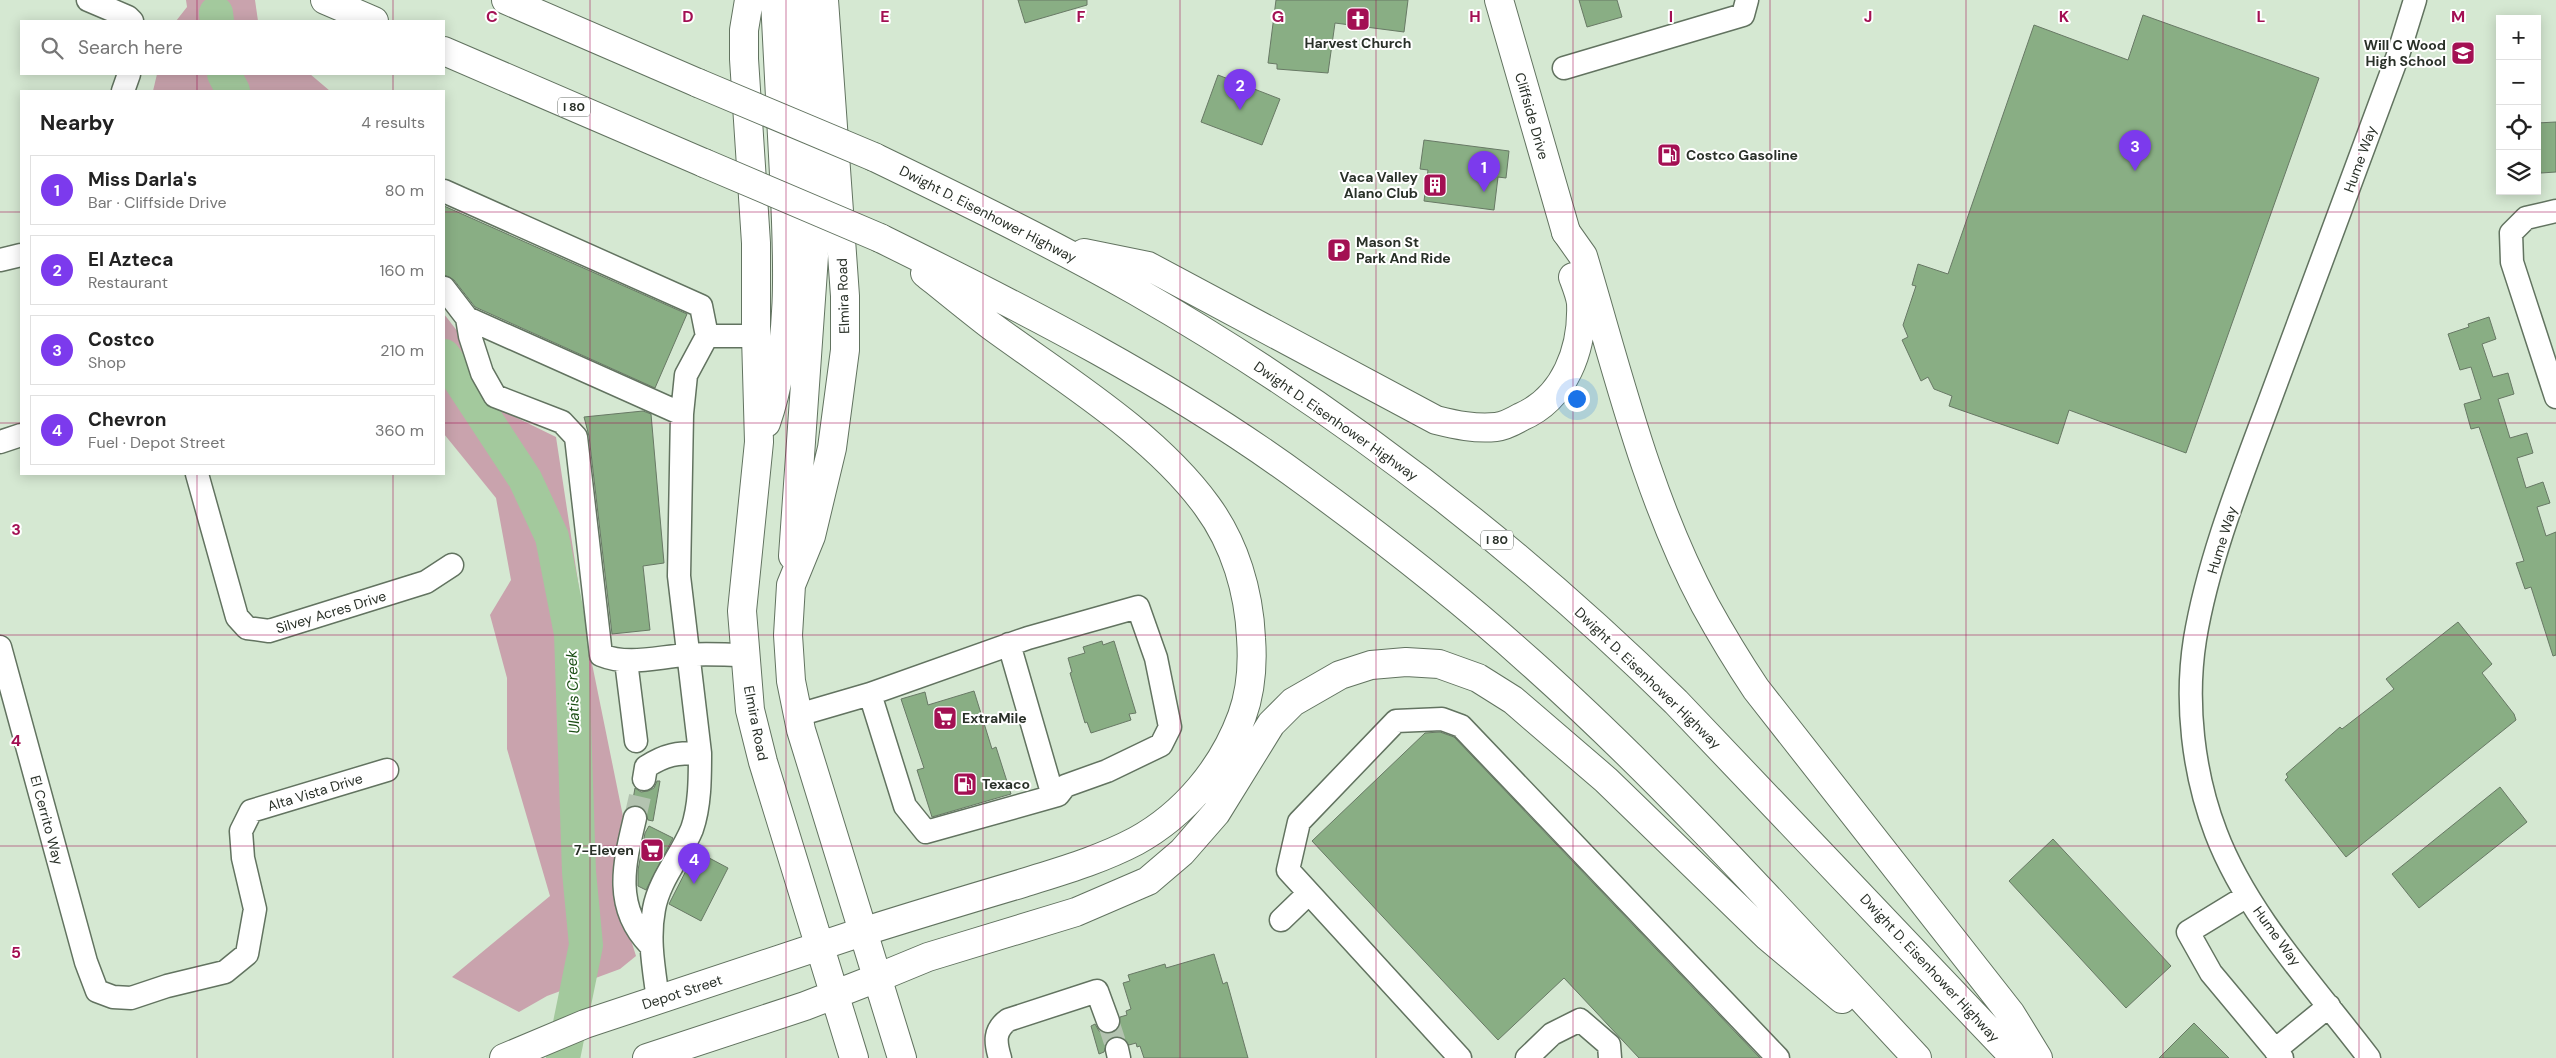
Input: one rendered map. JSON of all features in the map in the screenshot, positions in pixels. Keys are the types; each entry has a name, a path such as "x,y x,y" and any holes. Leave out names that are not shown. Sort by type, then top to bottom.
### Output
{"main road":[{"path":"325,0 372,20"},
{"name":"Dwight D. Eisenhower Highway","path":"506,0 874,157 1058,248 1137,292 1247,358 1352,429 1451,503 1540,576 1626,654 1676,702 2015,1058"},
{"name":"Elmira Road","path":"749,0 744,30 744,59 756,243 759,442 742,611 744,655 750,710 763,762 854,1058"},
{"name":"Elmira Road","path":"759,442 776,395 784,334 788,251 775,0"},
{"name":"Elmira Road","path":"803,0 814,256 788,635 791,681 798,715 862,932 902,1058"},
{"name":"Elmira Road","path":"791,585 810,536 832,448 845,350 845,296 824,0"},
{"name":"Cliffside Drive","path":"1499,0 1566,232"},
{"name":"I 80","path":"445,51 880,238 1068,333 1169,392 1301,479 1410,561 1530,662 1661,788 1917,1058"},
{"path":"1058,248 1148,266 1436,420 1468,428 1499,427 1533,412 1556,392 1572,367 1580,328 1581,301 1569,262 1566,232"},
{"path":"1566,232 1582,256 1650,476 1676,540 1717,626 1756,689 2011,1014 2038,1058"},
{"name":"Depot Street","path":"513,1054 586,1024 819,946 1091,861 1135,841 1173,816 1197,792 1225,754 1235,734 1247,701 1253,663 1250,619 1244,584 1235,559 1207,507 1183,477 1104,408 990,325 880,238"},
{"path":"647,1058 834,994 928,957 1076,912 1148,881 1182,852 1216,813 1272,724 1293,702 1340,675 1371,665 1406,662 1439,664 1478,678 1514,700 1606,780 1766,936 1913,1058"}],"street":[{"path":"88,0 131,20"},
{"path":"1564,68 1743,15 1747,0"},
{"name":"Hume Way","path":"2369,1058 2247,896 2216,834 2198,772 2191,698 2195,638 2225,526 2398,55 2416,0"},
{"path":"123,90 129,75"},
{"path":"445,191 702,306 708,336 686,375 682,414 678,576 700,753 700,783 692,828 659,891 654,907 650,945 658,1000"},
{"path":"2556,211 2526,218 2511,233 2512,262 2556,397"},
{"path":"0,260 20,255"},
{"path":"445,289 467,318 470,336 482,373 495,396 562,422 576,437 601,655 612,660 626,661 688,655 744,655"},
{"path":"467,318 682,414"},
{"path":"708,336 756,336"},
{"path":"0,442 20,435"},
{"name":"Silvey Acres Drive","path":"197,475 237,616 247,628 269,631 332,612 426,582 452,565"},
{"path":"798,715 870,694 1010,644 1138,607 1156,658 1170,727 1161,745 1108,771 1065,786 1058,795 926,832 904,806 870,694"},
{"path":"1010,644 1053,796"},
{"name":"El Cerrito Way","path":"0,648 86,962 97,991"},
{"path":"626,661 636,741"},
{"path":"1460,1058 1288,870 1299,822 1396,721 1442,719 1461,726 1778,1058"},
{"path":"644,779 646,767 662,756 679,753 700,753"},
{"name":"Alta Vista Drive","path":"97,991 113,998 131,998 167,986 225,972 247,954 255,908 243,858 241,831 251,811 387,770"},
{"path":"635,818 623,868 625,898 637,932 650,945"},
{"path":"1281,920 1309,893"},
{"path":"2247,896 2188,932 2211,973 2279,1054 2329,1006"},
{"path":"1000,1058 995,1038 1000,1026 1008,1020 1097,991 1108,1021"},
{"path":"1527,1058 1552,1034 1580,1020 1609,1045 1610,1058"}],"shaded area":[{"path":"186,0 255,0 258,20 177,20 187,7"},
{"path":"157,75 311,75 329,90 153,90"},
{"path":"445,315 458,332 505,412 556,437 586,634 626,831 623,833 612,879 636,956 620,969 547,996 519,1012 452,977 550,896 507,749 507,678 490,615 511,580 496,498 445,435"}],"building":[{"path":"1018,0 1087,0 1087,5 1025,23"},
{"path":"1276,0 1408,0 1404,32 1335,23 1328,73 1277,69 1277,64 1268,63"},
{"path":"1579,0 1617,0 1622,17 1587,27"},
{"path":"2143,15 2319,78 2186,453 2069,410 2058,444 1949,406 1952,396 1934,389 1928,377 1921,381 1902,340 1908,337 1903,325 1916,286 1912,285 1918,264 1948,274 2034,25 2128,60"},
{"path":"1218,75 1280,99 1262,145 1201,122"},
{"path":"2556,122 2556,172 2541,173 2541,123"},
{"path":"1424,140 1509,151 1506,178 1498,177 1494,210 1424,201 1428,170 1420,169"},
{"path":"445,206 687,314 655,388 475,307 454,280 445,276"},
{"path":"2489,317 2496,339 2482,344 2493,377 2508,373 2514,394 2498,399 2510,438 2527,433 2533,453 2517,458 2526,488 2543,482 2550,503 2537,507 2546,536 2556,532 2556,655 2553,656 2531,587 2525,589 2516,563 2524,561 2479,427 2471,429 2464,404 2481,399 2471,367 2460,370 2448,334 2469,327 2468,324"},
{"path":"643,411 651,414 664,563 643,566 650,630 612,634 589,436 584,417"},
{"path":"2458,622 2492,664 2482,673 2514,714 2516,720 2346,857 2285,780 2288,777 2286,774 2340,727 2342,729 2394,689 2386,679"},
{"path":"1102,641 1103,645 1114,641 1136,713 1129,714 1131,720 1091,733 1087,722 1085,723 1070,673 1072,672 1068,658 1085,653 1083,647"},
{"path":"974,691 992,749 996,747 1011,794 932,817 917,770 924,768 901,699 925,692 928,705"},
{"path":"1440,732 1454,737 1760,1058 1639,1058 1564,978 1498,1040 1312,841 1425,733"},
{"path":"657,781 660,781 653,821 648,820 644,808 632,805 635,788 641,792 648,791 654,788"},
{"path":"2500,787 2527,822 2419,908 2392,874"},
{"name":"7-Eleven","path":"649,826 673,838 646,890 638,886 638,870 645,833"},
{"path":"2053,839 2171,966 2126,1008 2009,881"},
{"path":"696,851 728,868 701,921 669,904"},
{"path":"1214,954 1223,984 1227,982 1248,1058 1144,1058 1140,1046 1137,1047 1136,1043 1129,1045 1121,1037 1115,1036 1108,1040 1104,1052 1099,1054 1091,1026 1095,1024 1099,1031 1106,1034 1118,1029 1120,1017 1127,1015 1126,1011 1131,1009 1123,983 1130,981 1128,975 1165,964 1166,968"},
{"path":"2194,1023 2229,1058 2159,1058"}],"waterway":[{"name":"Ulatis Creek","path":"216,13 217,0"},
{"name":"Ulatis Creek","path":"216,13 217,20"},
{"name":"Ulatis Creek","path":"225,75 232,90"},
{"name":"Ulatis Creek","path":"445,358 525,479 552,537 571,634 579,872 586,945 563,1058"}],"tunnel":[{"path":"635,818 644,779"},
{"path":"1108,1021 1117,1049"}],"place":[{"name":"Harvest Church","path":"1358,19"},
{"name":"Will C Wood High School","path":"2463,53"},
{"name":"El Azteca","path":"1240,110"},
{"name":"Costco Gasoline","path":"1669,155"},
{"name":"Costco","path":"2135,171"},
{"name":"Vaca Valley Alano Club","path":"1435,185"},
{"name":"Miss Darla's","path":"1484,192"},
{"name":"Mason St Park And Ride","path":"1339,250"},
{"name":"ExtraMile","path":"945,718"},
{"name":"Texaco","path":"965,784"},
{"name":"7-Eleven","path":"652,850"},
{"name":"Chevron","path":"694,884"}]}
